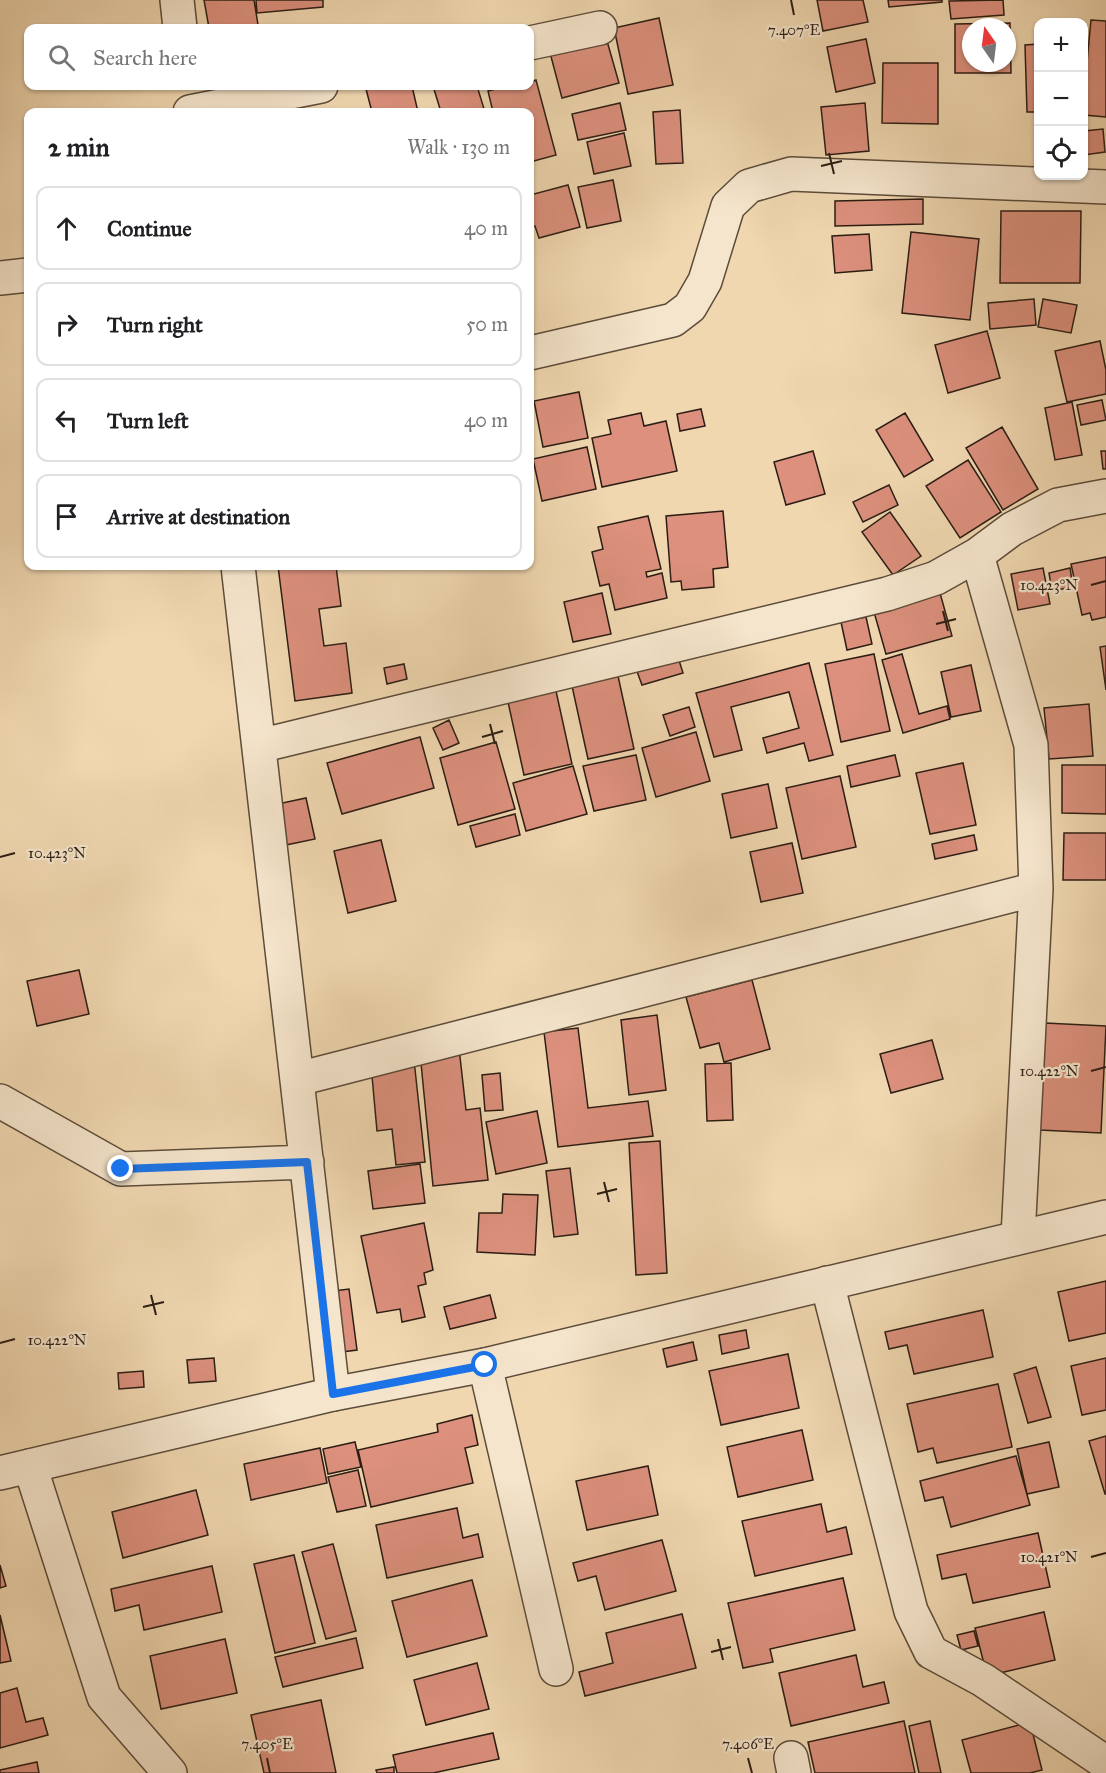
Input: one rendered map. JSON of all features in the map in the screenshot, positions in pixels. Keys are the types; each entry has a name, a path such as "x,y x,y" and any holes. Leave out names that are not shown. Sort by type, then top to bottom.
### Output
{"street":[{"path":"177,0 180,24"},
{"path":"534,42 600,28"},
{"path":"186,90 188,108"},
{"path":"209,108 301,90"},
{"path":"534,352 673,320 690,308 705,281 728,206 749,186 791,174 1106,187"},
{"path":"0,278 24,275"},
{"path":"259,746 887,594 936,578 977,555 1012,529 1058,506 1106,496"},
{"path":"977,555 1031,745 1036,889 1018,1237"},
{"path":"238,570 333,1394"},
{"path":"297,1079 1036,889"},
{"path":"0,1101 121,1169 307,1162"},
{"path":"170,1773 104,1697 15,1469 333,1394 485,1365 1106,1217"},
{"path":"827,1283 912,1611 931,1653 983,1680 1106,1763"},
{"path":"485,1365 556,1669"}],"building":[{"path":"204,0 254,0 258,24 208,24"},
{"path":"256,0 323,0 323,7 257,13"},
{"path":"817,0 863,0 868,22 823,31"},
{"path":"888,0 942,0 942,2 889,7"},
{"path":"1003,0 1004,15 951,19 949,1"},
{"path":"659,18 673,85 628,94 614,28"},
{"path":"1091,20 1106,21 1106,117 1088,115 1088,51"},
{"path":"955,24 962,24 962,72 1011,73 955,73"},
{"path":"605,34 619,83 562,98 549,49"},
{"path":"866,39 875,83 836,92 827,47"},
{"path":"1034,44 1034,112 1027,112 1025,45"},
{"path":"883,63 938,63 938,124 882,123"},
{"path":"536,80 556,155 534,161 534,108 492,108 488,91 534,90 534,81"},
{"path":"366,90 413,90 417,108 371,108"},
{"path":"434,90 478,90 484,108 440,108"},
{"path":"620,103 626,130 578,140 572,114"},
{"path":"865,103 869,151 826,155 821,107"},
{"path":"680,110 683,163 656,164 653,112"},
{"path":"1103,129 1105,152 1088,154 1088,131"},
{"path":"624,133 631,166 594,174 587,142"},
{"path":"613,180 621,221 587,228 578,187"},
{"path":"568,185 580,227 539,238 534,226 534,194"},
{"path":"923,199 923,224 835,226 835,201"},
{"path":"1001,211 1081,211 1080,283 1000,283"},
{"path":"911,232 979,239 970,320 902,313"},
{"path":"869,234 872,270 835,273 832,236"},
{"path":"1034,299 1036,325 990,329 988,303"},
{"path":"1043,299 1077,305 1071,333 1038,327"},
{"path":"987,331 1000,378 948,393 935,345"},
{"path":"1100,341 1106,370 1106,394 1067,402 1055,351"},
{"path":"579,392 588,438 543,447 534,401"},
{"path":"1102,400 1106,420 1081,425 1077,405"},
{"path":"1072,402 1082,455 1055,460 1045,408"},
{"path":"701,409 705,426 680,431 677,414"},
{"path":"641,413 644,426 666,421 677,471 602,487 592,438 611,434 608,420"},
{"path":"905,413 933,460 904,477 876,430"},
{"path":"1002,427 1038,489 1003,510 966,448"},
{"path":"587,447 596,489 542,501 534,459"},
{"path":"813,451 825,494 786,505 774,462"},
{"path":"1101,451 1106,451 1106,469 1103,469"},
{"path":"968,460 1001,512 960,538 926,486"},
{"path":"889,485 898,505 863,522 853,502"},
{"path":"723,511 728,567 713,569 714,587 682,590 681,581 671,582 666,516"},
{"path":"890,512 921,556 893,575 862,532"},
{"path":"648,516 661,569 646,572 647,577 662,573 667,598 615,610 609,584 600,586 592,552 603,549 598,527"},
{"path":"1106,557 1106,617 1092,620 1090,613 1082,615 1071,564"},
{"path":"1043,568 1050,604 1018,610 1011,574"},
{"path":"1070,568 1073,587 1052,591 1049,573"},
{"path":"279,570 336,570 341,606 319,609 324,646 346,643 352,693 295,701"},
{"path":"602,593 611,634 573,642 564,602"},
{"path":"940,593 952,636 886,654 874,612"},
{"path":"866,617 872,644 847,650 841,622"},
{"path":"1106,646 1106,690 1100,647"},
{"path":"677,654 683,673 642,685 635,666"},
{"path":"874,654 890,731 841,742 825,664"},
{"path":"902,654 919,714 947,706 950,719 903,733 882,660"},
{"path":"809,663 833,755 809,761 804,743 767,753 763,738 799,728 789,692 731,707 742,750 714,757 696,693"},
{"path":"404,664 407,679 387,684 384,668"},
{"path":"971,665 981,711 951,717 941,672"},
{"path":"618,676 634,749 588,759 572,686"},
{"path":"556,691 572,764 524,775 508,702"},
{"path":"1089,704 1093,756 1049,759 1044,708"},
{"path":"689,707 695,727 670,736 663,715"},
{"path":"449,720 459,743 443,750 433,728"},
{"path":"696,732 710,781 656,797 642,748"},
{"path":"420,737 434,788 342,814 327,763"},
{"path":"496,742 515,809 458,825 440,758"},
{"path":"636,755 646,800 594,811 583,766"},
{"path":"895,755 900,776 851,787 847,766"},
{"path":"963,763 976,825 930,834 916,773"},
{"path":"1062,765 1106,765 1106,814 1062,813"},
{"path":"573,766 587,814 526,831 513,783"},
{"path":"840,776 856,847 802,859 786,788"},
{"path":"768,784 777,828 731,838 722,794"},
{"path":"306,798 315,839 281,846 273,805"},
{"path":"515,814 520,835 476,847 470,826"},
{"path":"1064,833 1106,833 1106,880 1063,880"},
{"path":"974,835 977,850 935,859 932,844"},
{"path":"381,840 396,901 348,913 334,851"},
{"path":"792,843 803,893 761,902 750,852"},
{"path":"79,970 89,1014 37,1026 27,981"},
{"path":"752,980 770,1049 724,1062 719,1043 700,1048 686,997"},
{"path":"657,1015 666,1090 629,1095 621,1020"},
{"path":"1045,1023 1106,1026 1101,1133 1040,1130"},
{"path":"578,1028 588,1108 648,1101 653,1136 558,1147 544,1032"},
{"path":"932,1040 943,1079 891,1093 880,1054"},
{"path":"459,1048 466,1110 480,1108 488,1180 433,1186 420,1053"},
{"path":"414,1060 425,1162 396,1165 392,1129 377,1131 371,1065"},
{"path":"731,1063 733,1120 707,1121 705,1064"},
{"path":"500,1073 503,1110 485,1111 482,1075"},
{"path":"537,1111 547,1163 496,1174 486,1122"},
{"path":"660,1141 667,1273 636,1275 629,1143"},
{"path":"420,1164 425,1203 373,1209 368,1171"},
{"path":"570,1168 578,1234 554,1237 546,1171"},
{"path":"503,1194 538,1195 535,1255 477,1252 479,1213 502,1213"},
{"path":"424,1223 433,1270 424,1273 426,1284 418,1286 425,1317 402,1322 400,1309 377,1313 361,1236"},
{"path":"1106,1281 1106,1333 1069,1341 1058,1292"},
{"path":"349,1289 357,1350 334,1353 326,1292"},
{"path":"490,1295 496,1318 450,1329 444,1307"},
{"path":"983,1310 993,1357 914,1374 907,1345 889,1349 885,1332"},
{"path":"746,1330 749,1348 722,1354 719,1335"},
{"path":"693,1342 697,1360 667,1367 663,1349"},
{"path":"788,1354 799,1408 721,1425 709,1371"},
{"path":"214,1358 216,1381 189,1383 187,1360"},
{"path":"1106,1358 1106,1410 1082,1415 1071,1366"},
{"path":"1036,1367 1051,1417 1028,1423 1014,1374"},
{"path":"143,1371 144,1387 119,1389 118,1373"},
{"path":"998,1384 1012,1447 937,1463 933,1448 918,1452 907,1404"},
{"path":"472,1415 478,1445 465,1448 473,1483 371,1507 358,1450 438,1432 437,1424"},
{"path":"802,1430 813,1480 738,1497 727,1447"},
{"path":"1106,1436 1106,1494 1105,1494 1089,1441"},
{"path":"355,1442 361,1467 328,1474 323,1449"},
{"path":"1049,1442 1059,1487 1027,1494 1017,1449"},
{"path":"320,1448 327,1483 251,1500 244,1464"},
{"path":"1016,1456 1030,1505 951,1527 943,1497 925,1501 920,1481"},
{"path":"648,1466 658,1515 587,1530 576,1481"},
{"path":"358,1470 366,1506 337,1512 328,1477"},
{"path":"196,1490 208,1535 123,1558 112,1512"},
{"path":"821,1504 827,1532 846,1527 852,1554 755,1576 742,1521"},
{"path":"457,1508 463,1538 478,1534 483,1557 387,1578 376,1525"},
{"path":"1038,1533 1050,1587 973,1603 966,1574 942,1579 937,1555"},
{"path":"662,1540 676,1591 605,1610 596,1576 578,1581 573,1563"},
{"path":"333,1544 356,1631 326,1639 302,1552"},
{"path":"294,1555 315,1643 275,1653 254,1564"},
{"path":"0,1565 6,1586 0,1588"},
{"path":"212,1566 222,1612 144,1630 139,1605 115,1611 111,1589"},
{"path":"843,1578 855,1630 770,1649 773,1662 743,1668 728,1603"},
{"path":"472,1580 487,1636 407,1657 392,1601"},
{"path":"1044,1612 1055,1660 987,1676 975,1628"},
{"path":"682,1614 696,1668 585,1696 579,1672 613,1663 606,1633"},
{"path":"0,1615 11,1661 0,1663"},
{"path":"974,1631 978,1646 961,1650 957,1635"},
{"path":"356,1638 363,1668 283,1687 275,1657"},
{"path":"225,1639 237,1693 161,1709 150,1656"},
{"path":"856,1655 863,1687 884,1682 889,1703 791,1726 779,1673"},
{"path":"477,1663 489,1709 426,1725 414,1680"},
{"path":"17,1688 26,1722 43,1718 48,1735 0,1748 0,1693"},
{"path":"321,1700 336,1773 264,1773 251,1715"},
{"path":"904,1721 915,1773 815,1773 808,1742"},
{"path":"930,1721 941,1773 919,1773 909,1726"},
{"path":"1030,1722 1042,1770 1030,1773 971,1773 962,1740"},
{"path":"493,1733 499,1759 433,1773 397,1773 393,1755"},
{"path":"37,1762 39,1773 0,1773 0,1770"},
{"path":"394,1767 394,1773 377,1773 376,1770"}],"route":[{"path":"121,1169 307,1162 333,1394 485,1365"}]}
